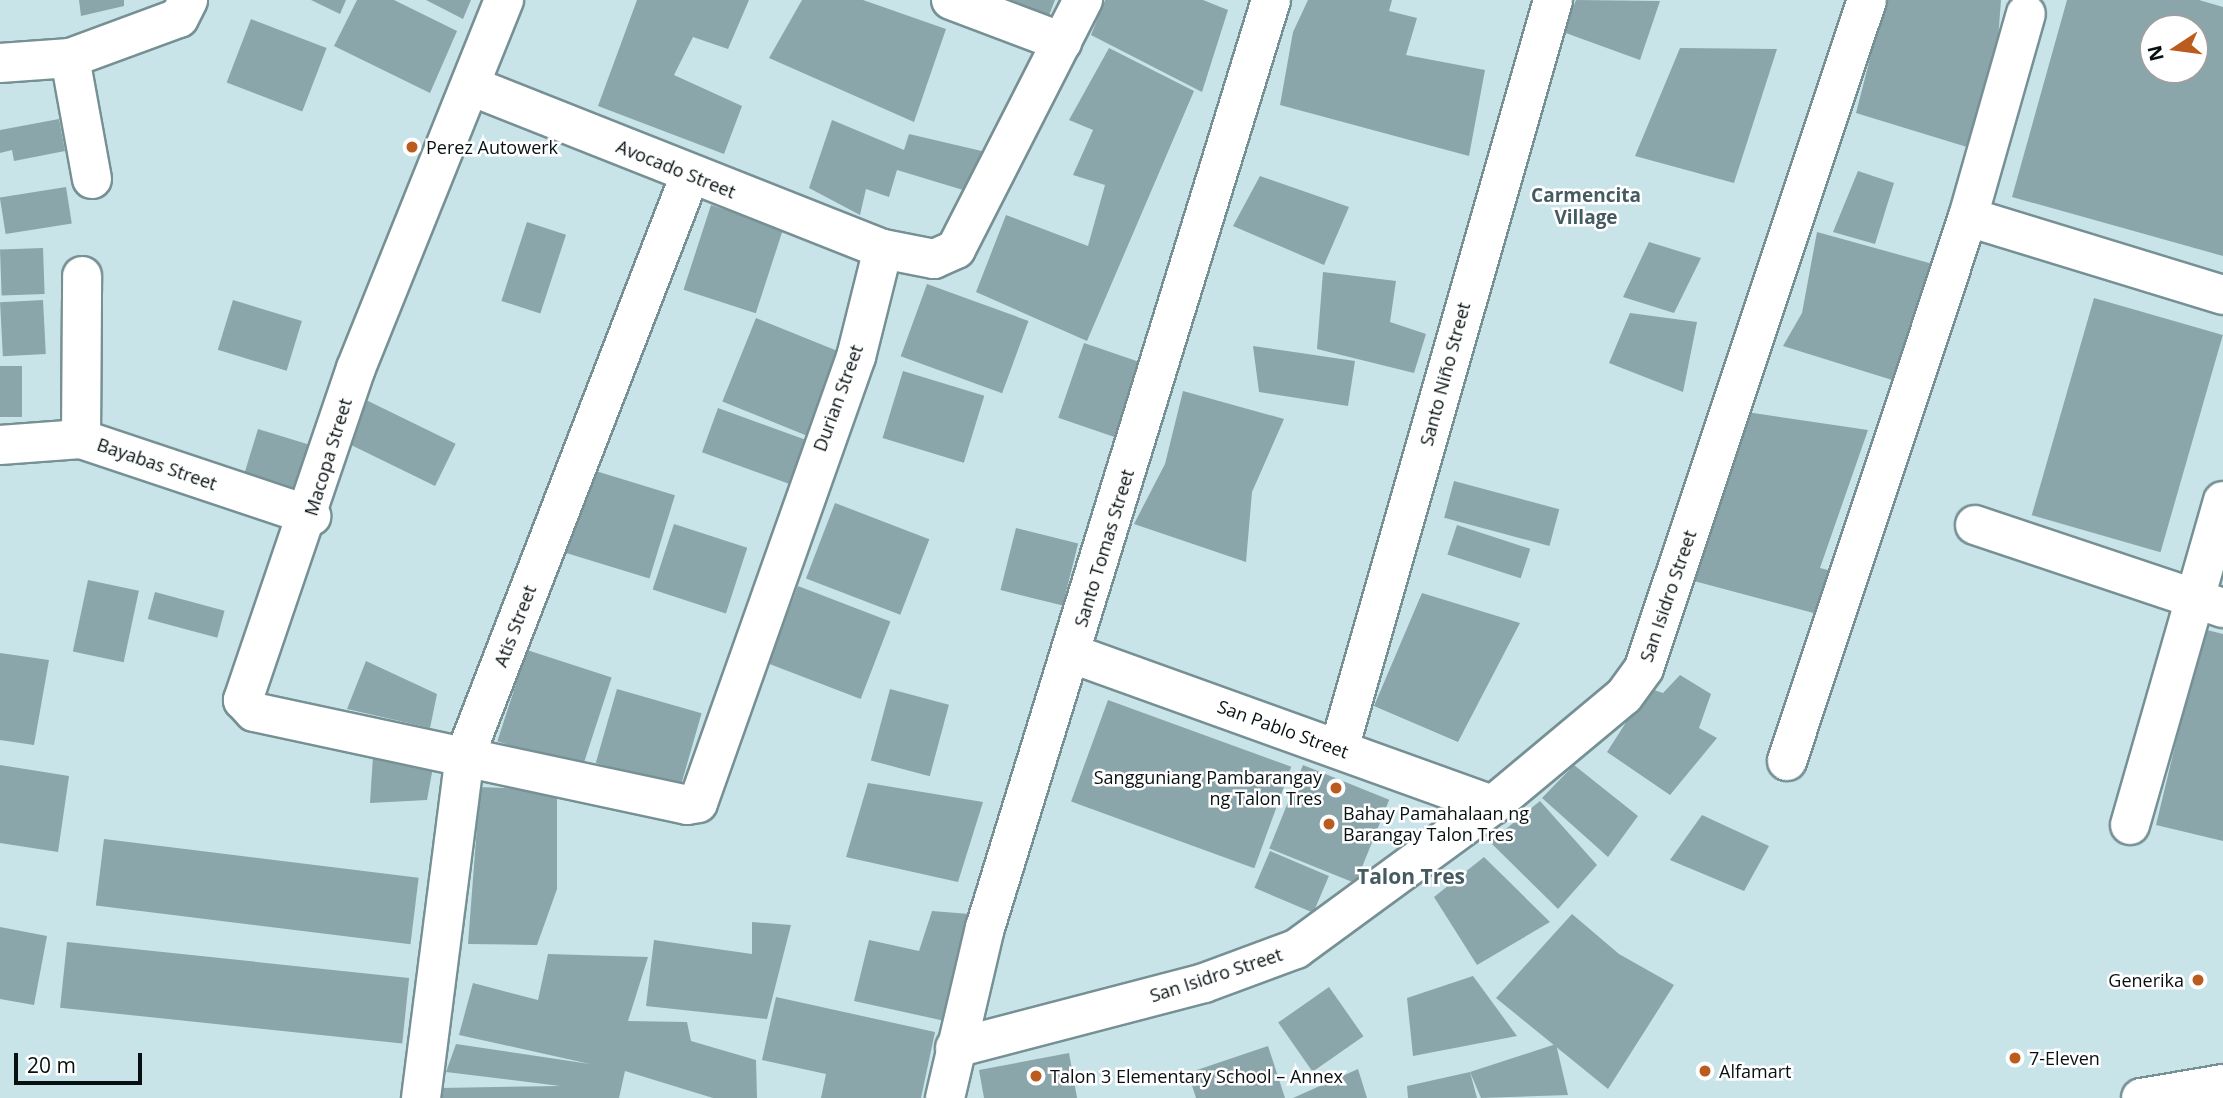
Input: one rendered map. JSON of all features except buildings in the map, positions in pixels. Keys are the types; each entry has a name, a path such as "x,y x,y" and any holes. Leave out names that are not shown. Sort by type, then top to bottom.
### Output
{"street":[{"path":"0,63 70,58 179,18 188,0"},
{"name":"Macopa Street","path":"465,756 246,706 242,694 311,516 356,368 504,0"},
{"path":"951,0 1062,42"},
{"path":"883,249 934,259 956,249 1083,0"},
{"name":"Santo Tomas Street","path":"944,1098 992,902 1073,654 1272,0"},
{"name":"Santo Niño Street","path":"1339,750 1553,0"},
{"name":"San Isidro Street","path":"955,1048 1204,983 1296,949 1493,804 1624,696 1644,668 1867,0"},
{"path":"1787,761 1968,217 2026,14"},
{"path":"70,58 92,179"},
{"name":"Avocado Street","path":"471,86 690,175 883,249"},
{"name":"Atis Street","path":"421,1098 465,756 690,175"},
{"path":"1968,217 2223,295"},
{"name":"Durian Street","path":"465,756 698,803 856,357 883,249"},
{"path":"81,439 82,276"},
{"name":"Bayabas Street","path":"0,444 81,439 311,516"},
{"path":"2130,825 2209,604 2223,501"},
{"path":"1975,525 2209,604"},
{"name":"San Pablo Street","path":"1073,654 1493,804"},
{"path":"2141,1098 2223,1084"}],"place":[{"name":"Perez Autowerk","path":"412,147"},
{"name":"Sangguniang Pambarangay ng Talon Tres","path":"1336,788"},
{"name":"Bahay Pamahalaan ng Barangay Talon Tres","path":"1329,824"},
{"name":"Generika","path":"2198,980"},
{"name":"7-Eleven","path":"2015,1058"},
{"name":"Alfamart","path":"1705,1071"},
{"name":"Talon 3 Elementary School – Annex","path":"1036,1076"}],"district":[{"name":"Carmencita Village","path":"1586,207"},
{"name":"Talon Tres","path":"1411,876"}]}
